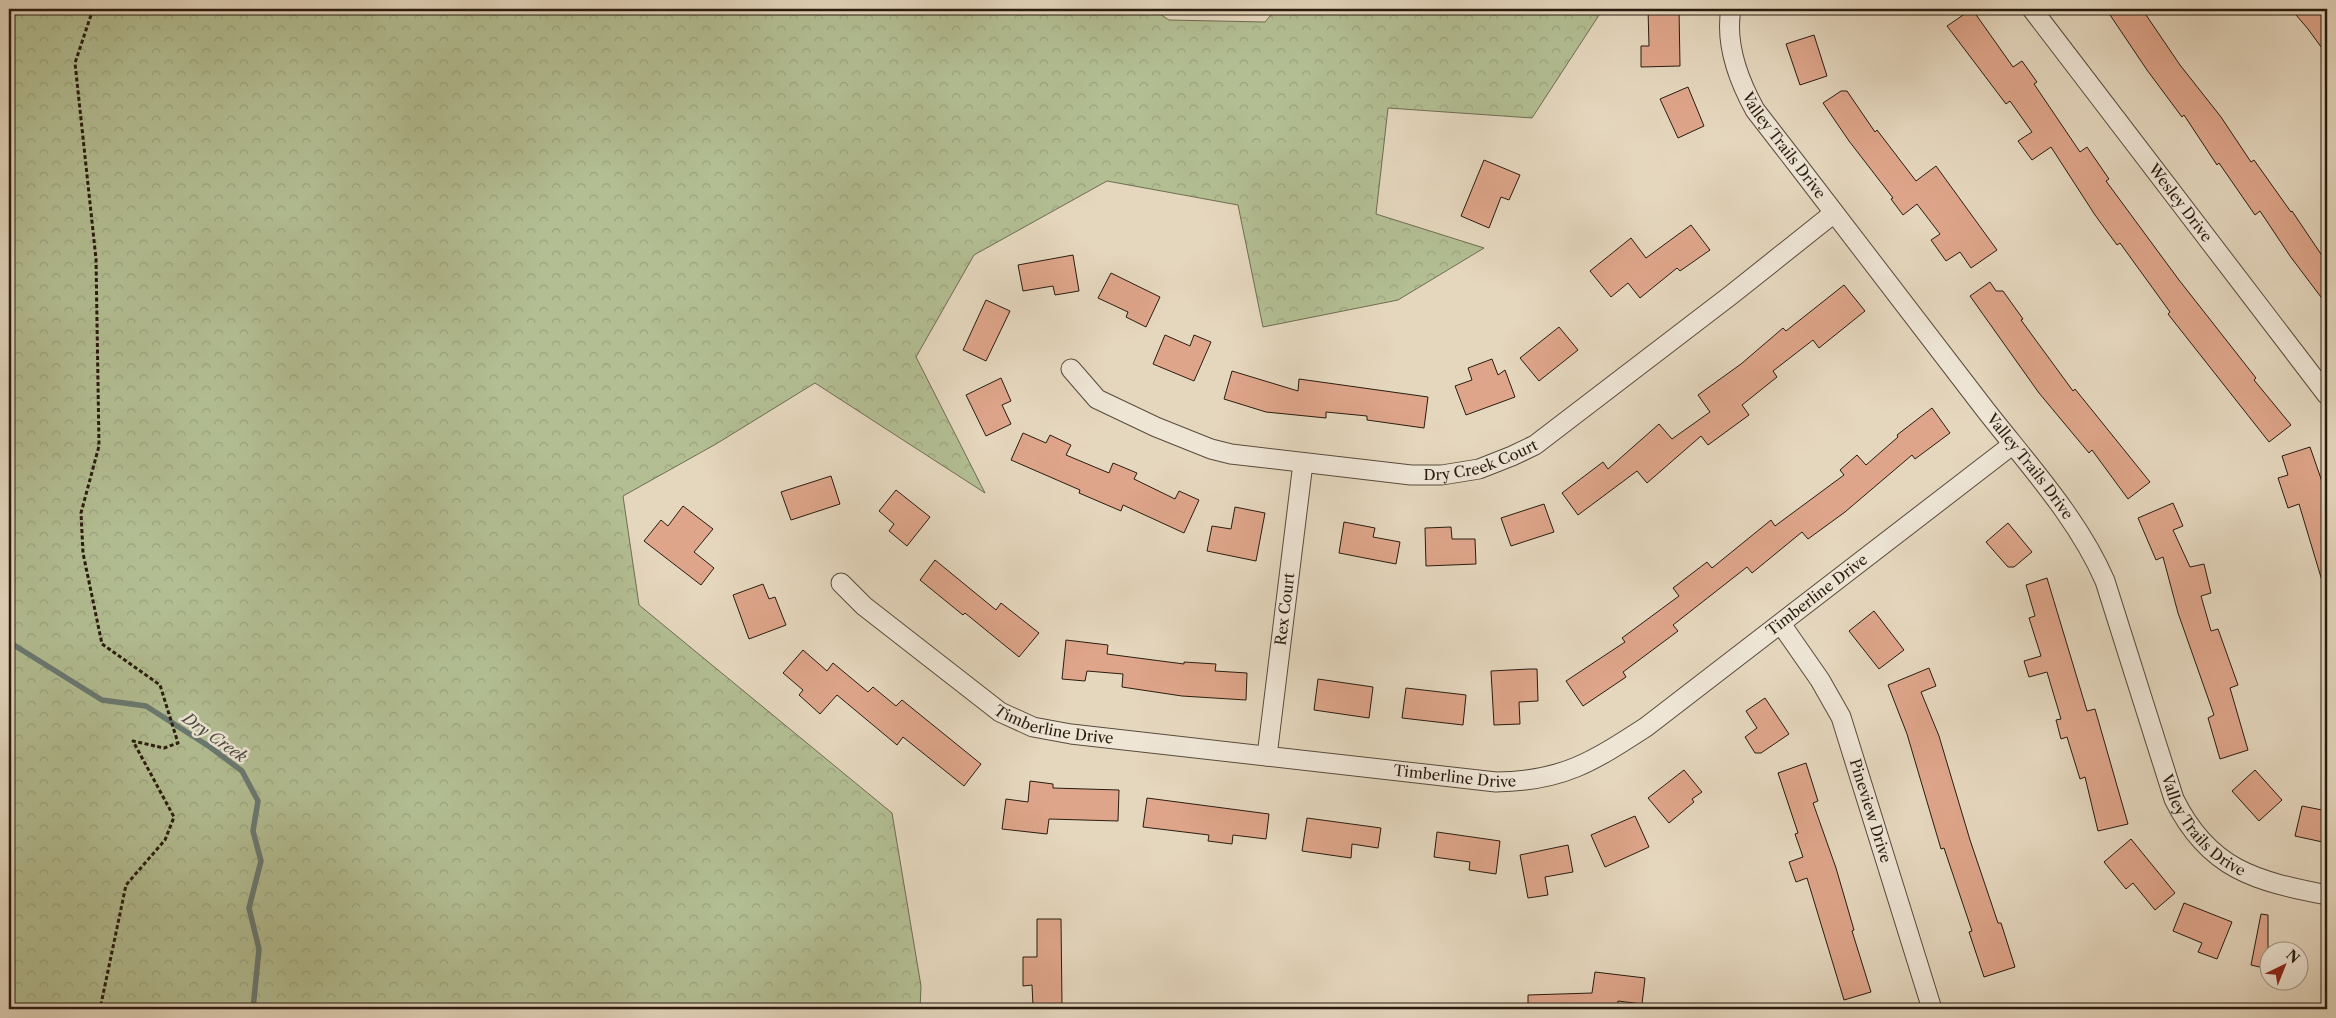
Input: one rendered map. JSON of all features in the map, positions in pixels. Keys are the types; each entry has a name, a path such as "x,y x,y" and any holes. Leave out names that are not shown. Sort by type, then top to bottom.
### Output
{"street":[{"name":"Valley Trails Drive","path":"1731,9 1732,55 1746,93 1755,110 2012,445 2084,540 2097,561 2174,799 2182,814 2203,842 2239,870 2266,882 2327,895"},
{"name":"Wesley Drive","path":"2032,9 2327,396"},
{"name":"Dry Creek Court","path":"1071,369 1097,399 1156,427 1211,449 1231,454 1411,475 1442,475 1479,469 1535,445 1731,295 1834,213"},
{"name":"Timberline Drive","path":"841,583 864,606 1000,712 1033,727 1071,734 1496,782 1518,782 1558,775 1599,758 1646,727 2012,445"},
{"name":"Rex Court","path":"1267,756 1303,463"},
{"name":"Pineview Drive","path":"1780,624 1820,680 1841,717 1932,1009"}],"path":[{"path":"93,9 75,63 96,259 99,436 99,446 81,513 83,553 102,644 160,685 178,742 164,748 133,741 174,817 165,840 126,885 100,1009"}],"green space":[{"path":"9,9 1152,9 1169,20 1265,22 1276,9 1603,9 1532,118 1388,108 1376,214 1484,248 1398,300 1263,327 1238,205 1107,181 974,255 916,357 985,493 815,383 716,444 623,496 639,605 892,813 921,986 920,1009 9,1009"}],"building":[{"path":"1648,9 1679,9 1680,66 1641,67 1641,46 1649,46"},
{"path":"1972,9 2013,67 2022,61 2037,82 2034,84 2080,152 2087,147 2109,179 2106,181 2179,280 2256,378 2254,380 2291,425 2269,442 2168,314 2170,312 2120,243 2117,245 2051,147 2032,160 2018,141 2032,132 2010,101 2006,104 1947,26"},
{"path":"2106,9 2142,9 2180,65 2221,117 2251,162 2254,160 2292,211 2327,263 2327,305 2290,256 2260,211 2255,215 2219,163 2217,165 2184,115 2182,117 2147,70"},
{"path":"2291,9 2327,9 2327,55 2308,29"},
{"path":"1814,35 1827,76 1800,85 1786,44"},
{"path":"1688,87 1704,126 1678,138 1660,99"},
{"path":"1841,91 1847,91 1875,132 1877,130 1916,181 1936,166 1997,250 1971,268 1960,252 1946,261 1931,240 1940,234 1917,204 1903,215 1891,199 1893,198 1849,141 1823,103"},
{"path":"1484,160 1520,175 1509,200 1501,197 1489,228 1461,216"},
{"path":"1691,225 1710,250 1680,271 1677,268 1640,298 1628,283 1611,297 1590,271 1631,238 1646,258"},
{"path":"1073,255 1079,291 1055,295 1053,286 1023,291 1018,265"},
{"path":"1111,273 1160,297 1146,327 1126,317 1128,312 1098,298"},
{"path":"1990,282 1996,291 2003,291 2023,319 2021,320 2073,391 2075,389 2150,482 2128,499 2092,450 2089,453 2039,393 1970,296"},
{"path":"1844,285 1865,311 1819,348 1813,340 1773,371 1777,377 1742,405 1749,415 1708,445 1701,436 1647,483 1637,471 1578,515 1562,493 1603,462 1608,469 1659,424 1672,439 1710,412 1698,395 1741,364 1783,328 1786,331"},
{"path":"986,300 1010,311 986,361 963,350"},
{"path":"1559,327 1578,350 1539,381 1520,358"},
{"path":"1165,335 1190,346 1194,335 1211,342 1194,381 1153,364"},
{"path":"1492,359 1498,375 1505,370 1515,397 1466,415 1455,386 1472,380 1468,368"},
{"path":"1232,371 1298,391 1299,379 1428,397 1424,428 1367,420 1367,416 1326,412 1326,418 1266,412 1224,399"},
{"path":"1001,378 1011,401 1002,405 1011,424 986,436 966,395"},
{"path":"1932,408 1950,433 1915,459 1912,455 1845,512 1808,539 1802,532 1752,573 1747,567 1673,625 1678,631 1623,672 1626,677 1583,706 1566,681 1625,642 1622,638 1679,596 1673,588 1707,562 1712,568 1771,520 1775,526 1844,475 1840,470 1857,455 1866,465 1898,437 1897,435"},
{"path":"1023,433 1046,443 1050,435 1071,445 1066,455 1109,473 1113,463 1137,473 1134,479 1175,499 1179,491 1199,500 1184,533 1123,505 1121,511 1079,493 1080,490 1011,460"},
{"path":"2310,447 2327,496 2327,583 2323,584 2299,504 2288,508 2278,478 2288,475 2282,456"},
{"path":"831,476 840,504 791,520 781,492"},
{"path":"896,490 930,517 907,546 889,531 894,524 879,511"},
{"path":"2173,503 2183,526 2173,530 2190,567 2204,564 2211,593 2201,596 2211,631 2218,629 2238,685 2230,688 2248,750 2220,759 2208,718 2214,715 2178,613 2163,557 2156,560 2138,518"},
{"path":"1544,504 1554,532 1511,546 1501,518"},
{"path":"683,506 713,529 694,552 714,568 701,585 644,541 661,520 668,526"},
{"path":"1235,507 1265,513 1256,561 1207,551 1212,526 1231,529"},
{"path":"1344,522 1375,528 1373,537 1400,542 1396,564 1339,553"},
{"path":"2008,523 2032,552 2014,567 2008,567 1986,542"},
{"path":"1451,527 1452,539 1475,539 1476,564 1426,566 1425,528"},
{"path":"935,560 996,610 1001,603 1039,633 1019,657 965,613 963,615 920,580"},
{"path":"2047,578 2087,711 2095,709 2128,824 2098,831 2085,777 2080,779 2067,737 2061,739 2056,720 2061,719 2047,672 2029,677 2024,661 2041,656 2029,618 2035,616 2026,585"},
{"path":"763,584 769,599 775,597 786,625 749,639 733,595"},
{"path":"1874,611 1904,650 1879,669 1849,631"},
{"path":"1066,640 1108,645 1107,654 1184,664 1184,662 1216,664 1215,671 1247,673 1246,700 1182,696 1122,687 1123,674 1087,671 1085,681 1062,679"},
{"path":"803,650 827,671 833,663 868,692 873,687 896,706 902,700 981,764 964,786 903,737 897,745 837,695 820,714 799,695 803,690 783,673"},
{"path":"1929,668 1936,686 1921,692 1939,736 1970,840 2015,967 1984,977 1969,932 1972,931 1944,848 1941,849 1907,734 1888,685"},
{"path":"1537,669 1538,701 1519,702 1520,724 1494,725 1491,671"},
{"path":"1318,679 1373,687 1369,718 1314,710"},
{"path":"1406,688 1466,695 1463,725 1402,718"},
{"path":"1765,698 1789,734 1761,753 1755,753 1745,737 1757,728 1746,711"},
{"path":"1806,763 1818,801 1813,803 1836,868 1854,930 1852,931 1871,992 1844,1000 1807,878 1796,882 1789,862 1803,857 1795,834 1798,833 1778,773"},
{"path":"1684,770 1702,792 1692,799 1694,802 1669,823 1648,798"},
{"path":"2255,770 2282,800 2259,821 2232,791"},
{"path":"1030,781 1053,784 1053,788 1119,790 1118,821 1049,819 1047,834 1002,829 1006,799 1028,802"},
{"path":"1147,798 1269,814 1266,839 1233,835 1232,844 1208,841 1209,835 1143,827"},
{"path":"2302,806 2327,811 2327,843 2295,836"},
{"path":"1635,816 1649,847 1605,867 1591,835"},
{"path":"1307,818 1381,828 1378,848 1352,844 1351,858 1302,851"},
{"path":"1437,832 1500,841 1496,874 1469,870 1470,862 1434,857"},
{"path":"2131,839 2175,893 2155,910 2133,883 2126,889 2104,862"},
{"path":"1568,845 1573,872 1545,877 1548,895 1528,898 1520,855"},
{"path":"2184,903 2232,922 2217,959 2198,952 2202,943 2173,931"},
{"path":"2261,914 2268,915 2268,940 2258,940 2258,967 2251,965"},
{"path":"1037,919 1061,919 1062,1006 1033,1006 1032,985 1023,986 1023,957 1037,957"},
{"path":"1595,972 1645,978 1642,1004 1618,1001 1617,1009 1528,1009 1528,995 1592,993"}],"waterway":[{"name":"Dry Creek","path":"9,642 102,700 146,706 210,747 242,771 258,801 253,831 261,861 249,908 259,949 253,1009"}]}
